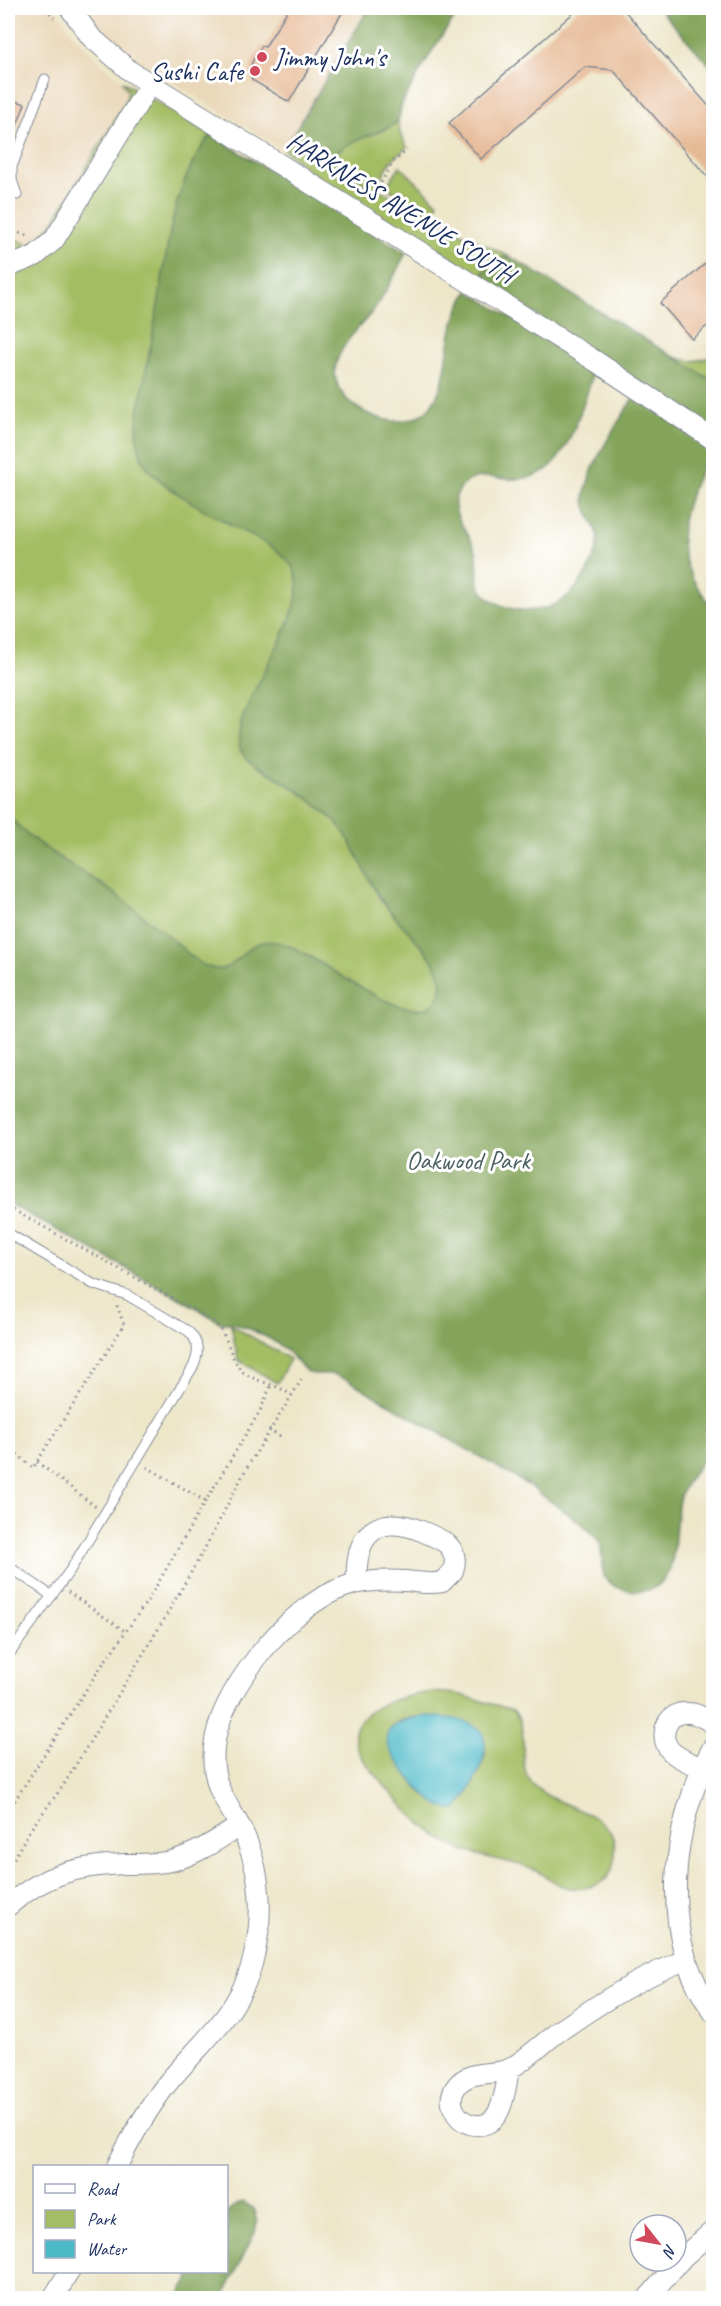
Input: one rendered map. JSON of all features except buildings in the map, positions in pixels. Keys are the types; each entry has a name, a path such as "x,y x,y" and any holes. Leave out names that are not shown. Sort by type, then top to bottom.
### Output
{"street":[{"name":"HARKNESS AVENUE SOUTH","path":"70,8 85,29 108,53 150,84 597,362 714,440"},
{"path":"8,267 35,256 54,240 150,84"},
{"path":"118,2165 136,2130 161,2092 219,2027 237,2000 247,1979 258,1938 259,1897 253,1855 222,1794 214,1769 215,1736 227,1705 254,1662 286,1625 330,1593 357,1583 387,1580 442,1582 453,1571 454,1555 447,1543 411,1526 394,1523 383,1525 372,1532 362,1547 357,1562 357,1583"},
{"path":"702,1768 671,1751 665,1738 665,1730 670,1719 684,1712 700,1716 714,1724"},
{"path":"714,1745 702,1768 684,1819 678,1862 677,1912 686,1960 697,1985 714,2013"},
{"path":"8,1906 30,1888 63,1873 91,1866 172,1860 198,1851 240,1826"},
{"path":"509,2069 595,2008 640,1982 686,1960"},
{"path":"648,2298 683,2257 714,2230"},
{"path":"53,2298 68,2273"}],"lane":[{"path":"17,195 12,180 12,167 45,79"},
{"path":"8,1233 93,1284 118,1292 188,1331 196,1341 198,1350 193,1367 60,1586 8,1656"},
{"path":"8,1566 52,1596"}],"path":[{"path":"375,193 393,162 407,150"},
{"path":"8,229 30,237"},
{"path":"8,1446 33,1468 124,1325 117,1307 118,1292"},
{"path":"8,1869 30,1830 63,1786 163,1621 269,1429 302,1379"},
{"path":"8,1810 96,1674 156,1588 205,1501 260,1411 272,1383"},
{"path":"269,1429 282,1438"},
{"path":"136,1461 205,1501"},
{"path":"37,1462 105,1513"},
{"path":"60,1586 126,1632"},
{"path":"8,2295 13,2298"}],"shaded area":[{"path":"8,8 55,8 75,37 124,83 128,91 125,103 52,224 40,237 27,246 8,238"},
{"path":"84,8 400,8 305,168 278,146 134,59 103,30"}],"green space":[{"path":"369,8 463,8 423,66 402,104 398,120 386,129 345,146 327,162 290,139"},
{"path":"660,8 713,8 713,69 662,12"},
{"name":"Oakwood Park","path":"122,81 345,216 204,453 713,1021 8,1170 8,236 29,245 52,224 125,103 128,91"},
{"path":"398,120 400,133 407,147 391,161 374,190 327,162 343,147"},
{"name":"Oakwood Park","path":"211,135 406,253 383,296 348,340 338,358 335,370 341,392 358,408 383,419 395,421 414,418 429,408 443,380 453,324 468,291 594,369 571,436 557,460 549,468 531,477 473,479 460,489 455,499 456,512 476,551 480,587 494,601 513,609 538,610 549,607 568,596 584,577 595,555 598,540 585,504 588,481 599,456 634,396 711,449 692,491 685,511 682,530 683,549 688,568 698,588 714,608 714,1443 681,1494 670,1569 663,1581 653,1588 629,1590 607,1581 603,1572 599,1541 583,1525 528,1485 348,1380 333,1374 307,1372 285,1349 270,1339 233,1323 221,1323 8,1203 8,815 33,839 119,897 203,965 217,969 224,968 231,965 255,944 271,942 294,948 363,989 403,1007 420,1009 433,1004 441,989 442,982 437,968 423,947 380,898 353,848 334,820 307,798 255,765 243,754 239,739 242,720 251,697 289,622 296,599 297,580 294,570 285,557 272,547 184,498 167,486 145,464 138,446 138,414 169,235 188,173 198,153"},
{"path":"287,142 376,196 380,190 514,259 498,260 490,265 479,278 314,176 284,149"},
{"path":"400,166 438,203 431,215 386,187"},
{"path":"504,257 514,259 713,381 713,430 479,278 489,266"},
{"path":"667,353 690,361 701,360 713,355 713,381"},
{"path":"231,1325 290,1359 277,1383 238,1360"},
{"path":"432,1692 457,1694 513,1710 522,1727 524,1765 531,1782 549,1797 594,1817 611,1833 615,1846 614,1860 609,1875 604,1880 584,1888 562,1886 523,1866 458,1848 430,1831 406,1810 358,1751 355,1732 360,1721 381,1705 408,1696","holes":["429,1716 468,1723 486,1754 470,1790 456,1809 433,1801 418,1788 394,1754 388,1735 395,1723 414,1717"]},
{"path":"243,2202 254,2209 257,2223 255,2232 223,2298 177,2298 192,2273 228,2273 228,2212 232,2207"}],"water":[{"path":"429,1716 455,1719 475,1726 482,1732 485,1741 480,1768 470,1789 456,1809 443,1807 424,1794 394,1758 387,1741 391,1728 397,1724 413,1718"}],"place":[{"name":"Jimmy John's","path":"262,57"},
{"name":"Sushi Cafe","path":"255,71"}]}
